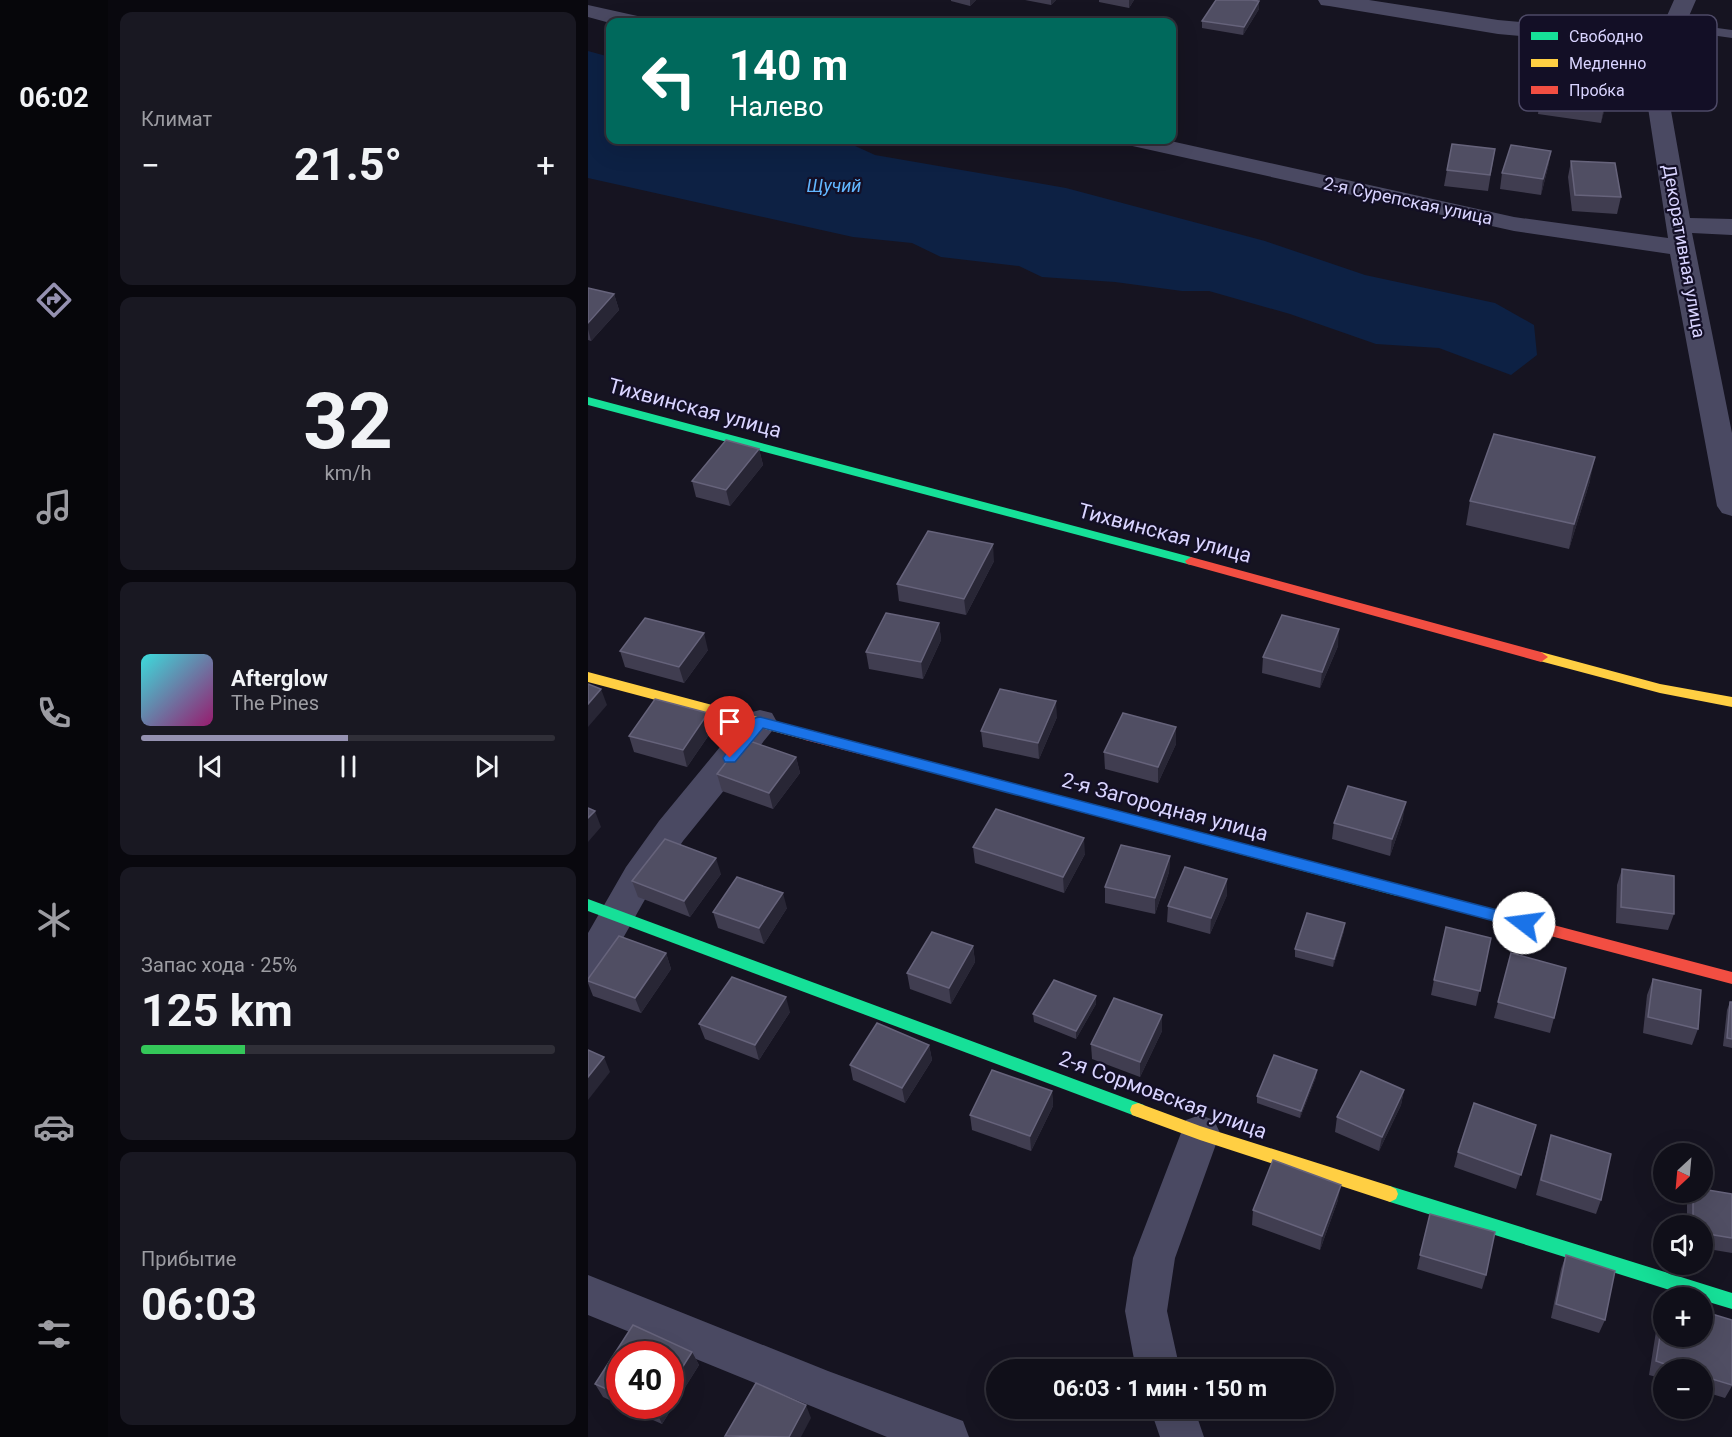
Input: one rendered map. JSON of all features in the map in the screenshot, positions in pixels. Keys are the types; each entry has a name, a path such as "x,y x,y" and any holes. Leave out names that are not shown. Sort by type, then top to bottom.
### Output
{"street":[{"path":"1329,0 1519,29"},
{"name":"Декоративная улица","path":"1678,15 1685,0"},
{"path":"588,10 618,18"},
{"name":"Декоративная улица","path":"1660,111 1680,237 1732,506"},
{"name":"2-я Сурепская улица","path":"1154,144 1514,224 1680,237 1732,227"},
{"name":"Тихвинская улица","path":"588,401 1226,570 1630,682 1696,697 1732,702"},
{"name":"2-я Загородная улица","path":"588,677 1732,978"},
{"path":"588,966 603,910 639,877 671,831 760,722"},
{"name":"2-я Сормовская улица","path":"603,910 1200,1133 1669,1283 1732,1300"},
{"path":"1156,1359 1146,1311 1154,1258 1200,1133"},
{"path":"588,1295 828,1393 948,1437"},
{"path":"1176,1419 1182,1437"}],"lane":[{"path":"1717,32 1732,34"}],"water":[{"name":"Щучий","path":"588,51 606,56 606,144 851,144 875,155 1066,188 1265,241 1365,275 1495,303 1534,325 1537,355 1511,375 1439,348 1376,344 1290,314 1209,291 1182,291 1115,282 1042,277 1019,266 941,257 912,243 853,237 588,178"}],"building":[{"path":"1216,0 1259,1 1244,27 1202,21"},
{"path":"1452,144 1495,149 1490,175 1447,170"},
{"path":"1511,145 1551,151 1543,179 1502,173"},
{"path":"1571,161 1615,163 1621,197 1575,195"},
{"path":"588,288 614,294 588,323"},
{"path":"1494,434 1595,457 1574,524 1470,501"},
{"path":"726,440 759,449 726,490 692,481"},
{"path":"928,531 993,544 964,599 897,584"},
{"path":"886,613 939,623 921,662 866,652"},
{"path":"1282,615 1339,629 1322,672 1263,657"},
{"path":"645,618 704,633 679,667 620,651"},
{"path":"588,684 601,689 588,704"},
{"path":"1000,689 1056,701 1038,743 981,731"},
{"path":"655,699 708,713 683,750 629,736"},
{"path":"1123,713 1176,727 1158,767 1104,752"},
{"path":"744,739 796,757 769,793 717,774"},
{"path":"1348,786 1406,802 1392,839 1334,823"},
{"path":"588,808 595,811 588,818"},
{"path":"996,809 1084,838 1063,877 973,847"},
{"path":"665,839 716,858 684,901 632,881"},
{"path":"1121,845 1170,856 1155,898 1105,887"},
{"path":"1185,867 1227,879 1211,918 1168,906"},
{"path":"1622,869 1674,876 1674,914 1621,907"},
{"path":"737,877 783,893 759,928 713,912"},
{"path":"1307,913 1345,923 1334,959 1295,949"},
{"path":"1446,927 1491,938 1480,991 1434,980"},
{"path":"932,932 973,946 949,988 907,973"},
{"path":"619,936 666,953 635,998 588,981"},
{"path":"1511,953 1566,968 1554,1018 1498,1002"},
{"path":"732,977 786,997 755,1045 699,1024"},
{"path":"1653,979 1701,990 1698,1029 1648,1017"},
{"path":"1054,980 1096,996 1076,1031 1033,1014"},
{"path":"1114,998 1162,1015 1140,1062 1091,1044"},
{"path":"1730,1002 1732,1002 1732,1039 1727,1038"},
{"path":"877,1023 929,1045 902,1088 850,1065"},
{"path":"588,1050 604,1057 588,1077"},
{"path":"1274,1055 1317,1070 1301,1111 1257,1096"},
{"path":"992,1070 1052,1091 1030,1136 970,1115"},
{"path":"1361,1071 1404,1090 1382,1137 1337,1117"},
{"path":"1474,1103 1536,1125 1521,1175 1458,1152"},
{"path":"1551,1135 1611,1154 1601,1200 1541,1180"},
{"path":"1273,1160 1341,1185 1322,1236 1253,1210"},
{"path":"1713,1191 1732,1194 1732,1238 1713,1235 1713,1215 1693,1215 1693,1203 1713,1203"},
{"path":"1430,1214 1495,1232 1486,1275 1420,1255"},
{"path":"1566,1255 1615,1271 1605,1320 1556,1304"},
{"path":"1713,1314 1732,1320 1732,1385 1713,1379 1713,1359 1656,1359 1658,1347 1713,1347"},
{"path":"633,1325 668,1341 623,1341"},
{"path":"684,1348 692,1352 684,1365"},
{"path":"606,1367 606,1389 595,1384"},
{"path":"756,1383 806,1405 789,1437 725,1436"}],"traffic: fast":[{"path":"588,401 1191,561"},
{"path":"1000,785 1397,890"},
{"path":"588,905 1138,1110"},
{"path":"1390,1194 1732,1301"}],"traffic: slow":[{"path":"1541,657 1660,689 1732,702"},
{"path":"588,677 810,736"},
{"path":"1138,1110 1200,1133 1390,1194"}],"traffic: jam":[{"path":"1191,561 1541,657"},
{"path":"810,736 1000,785"},
{"path":"1397,890 1732,978"}],"route":[{"path":"730,758 760,722 1524,923"}]}
